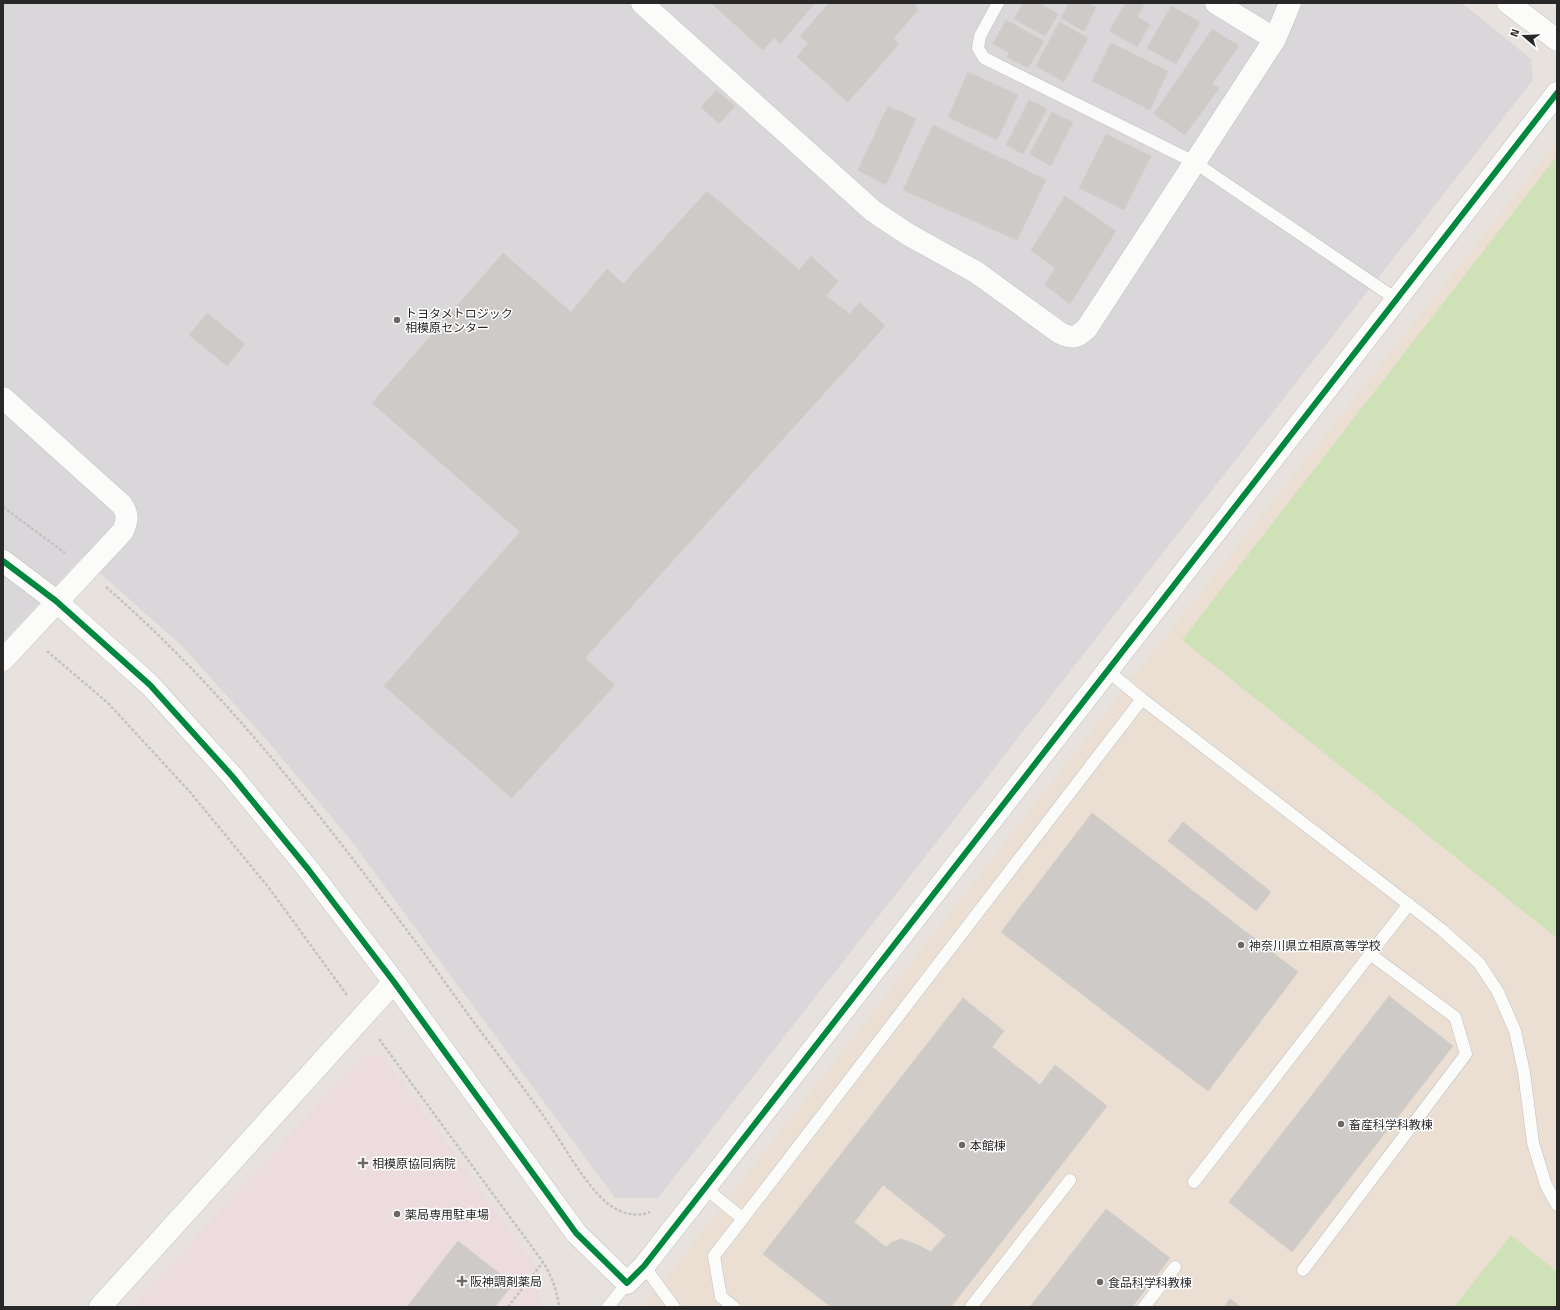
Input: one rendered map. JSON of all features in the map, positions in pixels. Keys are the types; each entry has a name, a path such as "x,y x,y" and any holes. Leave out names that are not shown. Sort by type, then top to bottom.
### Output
{"street":[{"path":"642,3 873,211 909,235 976,272 1069,337 1078,336 1086,328 1275,39 1290,3"},
{"path":"1216,3 1275,39"},
{"path":"1508,3 1557,40"},
{"path":"3,561 56,601 150,685 232,776 308,869 394,982 576,1233 627,1283 644,1266 705,1188 1557,93"},
{"path":"3,398 127,512 127,522 122,531 3,660"},
{"path":"100,1307 394,982"}],"lane":[{"path":"998,3 980,36 978,48 984,58 1194,162 1396,299"},
{"path":"1108,671 1142,699 1409,904 1442,930 1479,963 1498,992 1515,1031 1524,1072 1533,1143 1546,1185 1557,1205"},
{"path":"734,1307 721,1297 714,1256 1142,699"},
{"path":"1194,1182 1409,904"},
{"path":"1303,1270 1466,1054 1455,1018 1370,954"},
{"path":"971,1307 1070,1180"},
{"path":"705,1188 742,1218"},
{"path":"644,1266 674,1307"},
{"path":"1144,1307 1175,1267"},
{"path":"608,1307 627,1283"}],"path":[{"path":"3,507 66,554"},
{"path":"106,586 132,609 213,690 303,796 421,948 595,1190 608,1204 621,1212 634,1215 647,1214 654,1211"},
{"path":"44,648 108,703 190,792 269,888 350,999"},
{"path":"376,1035 543,1262 558,1295 559,1307"},
{"path":"508,1307 543,1262"}],"shaded area":[{"path":"3,3 1462,3 1531,59 1533,80 658,1198 615,1198 349,838 271,745 183,647 82,557 3,642"},
{"name":"神奈川県立相原高等学校","path":"1557,142 1557,1307 644,1307 1126,687"},
{"name":"相模原協同病院","path":"362,1056 383,1056 539,1271 539,1303 544,1307 132,1307"}],"green space":[{"path":"1557,156 1557,938 1182,640"},
{"path":"1511,1235 1557,1272 1557,1307 1454,1307"}],"building":[{"path":"711,3 815,3 780,44 774,38 763,50"},
{"path":"829,3 914,3 916,5 917,11 893,39 899,44 848,102 797,57 808,43 800,36"},
{"path":"1023,3 1039,3 1058,14 1045,36 1014,19"},
{"path":"1069,3 1088,3 1096,7 1084,31 1061,18"},
{"path":"1126,3 1145,3 1137,17 1150,24 1137,47 1109,31"},
{"path":"1171,6 1200,22 1176,64 1147,48"},
{"path":"1006,20 1044,41 1028,68 1007,57 1009,52 993,44"},
{"path":"1059,22 1088,38 1064,82 1036,66"},
{"path":"1212,29 1239,46 1212,84 1219,88 1185,135 1154,114"},
{"path":"1111,43 1168,71 1150,110 1092,81"},
{"path":"968,72 1018,95 997,140 948,117"},
{"path":"716,90 735,106 719,124 701,107"},
{"path":"1029,100 1047,109 1023,154 1006,145"},
{"path":"888,106 916,119 886,185 858,170"},
{"path":"1052,112 1073,122 1051,166 1030,154"},
{"path":"933,125 1046,180 1017,240 903,190"},
{"path":"1106,134 1151,156 1124,210 1079,188"},
{"path":"707,191 799,270 811,256 838,281 826,296 850,314 859,302 885,326 585,658 615,685 512,798 384,686 520,532 372,403 503,253 571,312 607,269 623,284"},
{"path":"1065,196 1116,231 1070,304 1045,285 1055,268 1031,250"},
{"path":"207,313 245,344 227,366 189,335"},
{"path":"1092,813 1298,972 1208,1091 1001,932"},
{"path":"1183,822 1271,892 1256,911 1168,841"},
{"name":"畜産科学科教棟","path":"1389,996 1453,1046 1292,1252 1229,1202"},
{"name":"本館棟","path":"963,998 1004,1031 992,1047 1040,1085 1055,1065 1107,1106 951,1307 831,1307 763,1254","holes":["883,1185 946,1235 931,1252 916,1244 901,1239 892,1242 886,1247 854,1222"]},
{"name":"食品科学科教棟","path":"1106,1209 1170,1258 1132,1307 1030,1307"},
{"path":"458,1241 513,1284 495,1307 407,1307"},
{"path":"1230,1299 1241,1307 1224,1307"}],"cycle path":[{"path":"3,561 56,601 150,685 232,776 308,869 394,982 576,1233 627,1283 644,1266 705,1188 1557,93"}],"place":[{"name":"トヨタメトロジック 相模原センター","path":"397,320"},
{"name":"神奈川県立相原高等学校","path":"1241,945"},
{"name":"畜産科学科教棟","path":"1341,1124"},
{"name":"本館棟","path":"962,1145"},
{"name":"相模原協同病院","path":"363,1163"},
{"name":"薬局専用駐車場","path":"397,1214"},
{"name":"阪神調剤薬局","path":"462,1281"},
{"name":"食品科学科教棟","path":"1100,1282"}]}
